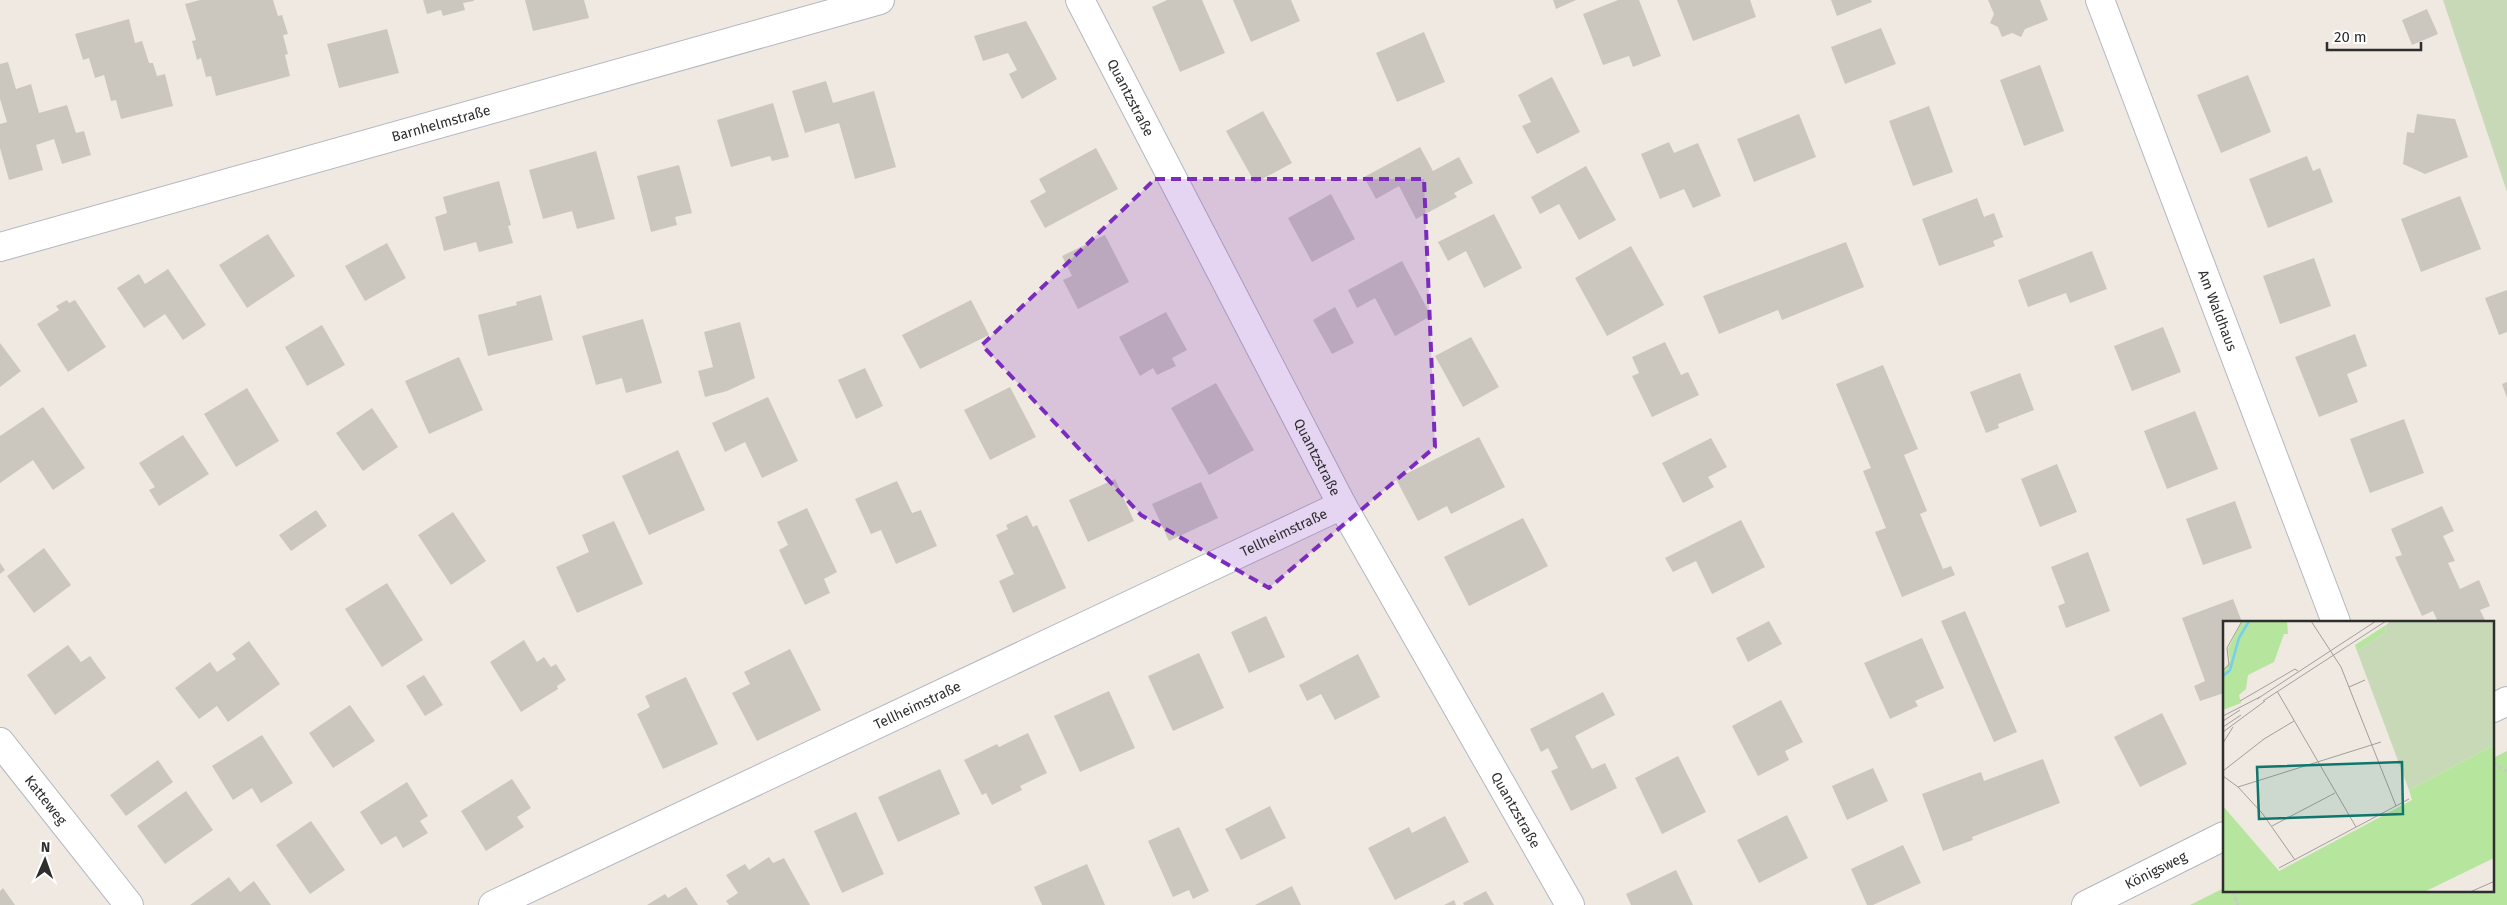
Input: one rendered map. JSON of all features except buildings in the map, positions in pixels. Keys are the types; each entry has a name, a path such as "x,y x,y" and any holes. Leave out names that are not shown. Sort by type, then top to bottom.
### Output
{"street":[{"name":"Barnhelmstraße","path":"0,247 880,0"},
{"name":"Quantzstraße","path":"1080,0 1342,505 1570,905"},
{"name":"Am Waldhaus","path":"2100,0 2336,621"},
{"name":"Tellheimstraße","path":"494,905 1342,505"},
{"path":"2494,708 2507,701"},
{"name":"Katteweg","path":"0,742 129,905"},
{"name":"Königsweg","path":"2086,905 2223,836"}],"path":[{"path":"2494,764 2507,771"},
{"path":"2233,892 2238,905"}],"highlighted area":[{"path":"1155,179 1424,179 1435,447 1269,588 1141,515 982,345"}],"green space":[{"path":"2443,0 2507,0 2507,192"},
{"path":"2507,751 2507,905 2190,905 2223,888 2223,892 2494,892 2494,758"}]}
